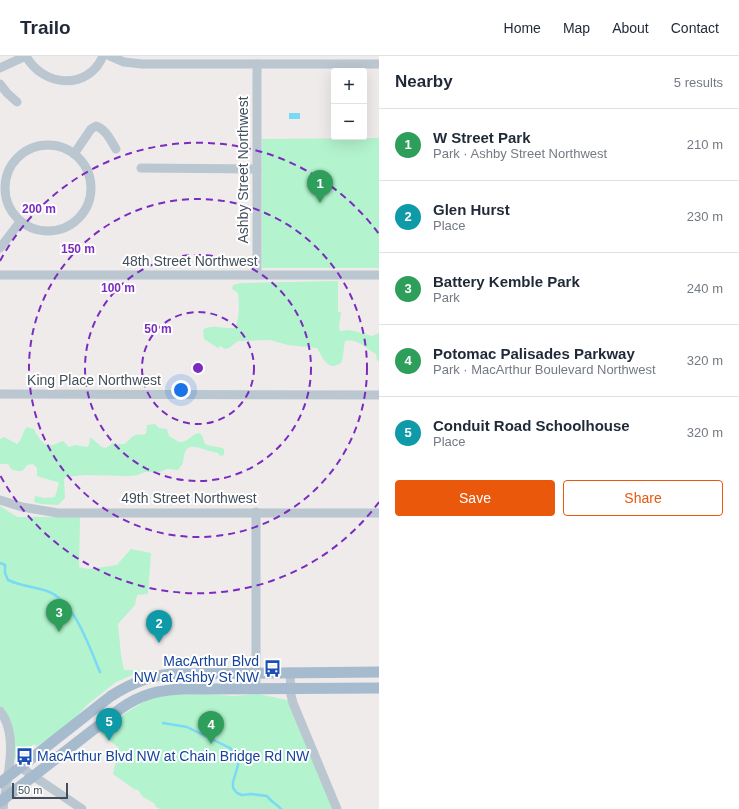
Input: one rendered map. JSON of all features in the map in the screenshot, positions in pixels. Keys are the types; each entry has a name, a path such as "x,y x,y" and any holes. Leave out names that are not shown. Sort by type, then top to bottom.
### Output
{"main road":[{"path":"4,781 111,696 143,679 166,674 379,672"},
{"path":"2,804 32,777 120,709 141,697 152,693 166,690 379,688"}],"street":[{"path":"0,68 26,56 32,66 42,74 55,80 66,81 79,78 89,73 98,65 103,56"},
{"path":"110,56 124,62 139,64 379,64"},
{"name":"Ashby Street Northwest","path":"256,275 257,64"},
{"path":"0,84 17,102"},
{"path":"74,154 91,129 96,126 105,132 116,149"},
{"path":"41,145 58,146 74,154 81,161 87,171 91,186 88,205 81,215 66,227 54,230 37,230 20,222 6,201 4,167 13,162 22,154 41,145"},
{"path":"141,168 256,169"},
{"path":"0,248 20,222"},
{"name":"48th Street Northwest","path":"0,275 379,275"},
{"name":"King Place Northwest","path":"0,394 379,395"},
{"name":"49th Street Northwest","path":"0,500 22,508 58,513 379,512"},
{"path":"256,512 256,689"},
{"path":"290,672 290,688 293,703 337,809"},
{"path":"0,711 8,723 10,735 10,760 4,781 2,804"},
{"path":"20,767 32,777 82,809"}],"green space":[{"path":"331,138 331,140 367,140 367,138 379,138 379,268 262,268 262,139"},
{"path":"338,281 338,312 341,312 339,327 340,331 350,330 372,336 379,333 379,362 376,354 358,342 350,340 345,341 342,361 340,364 333,366 327,364 317,348 288,345 270,340 238,341 229,348 225,349 220,346 218,348 204,339 203,330 207,328 235,328 237,324 239,302 238,293 232,289 233,285 242,283"},
{"path":"155,424 159,428 167,429 169,436 179,442 185,441 199,433 202,435 205,444 224,449 224,455 220,456 218,453 189,447 185,452 183,463 178,470 167,469 159,472 145,472 130,476 85,475 66,477 64,479 65,498 58,505 34,502 35,496 45,498 55,497 59,483 37,476 37,468 33,464 27,465 22,471 18,471 11,469 8,464 0,464 0,439 4,437 17,444 27,427 34,429 39,438 47,445 53,445 63,441 69,447 76,445 87,447 89,445 90,437 102,447 106,448 113,443 125,444 136,435 146,434 147,425"},
{"path":"0,506 17,517 80,517 79,567 89,569 117,565 131,549 151,553 148,594 137,595 135,605 118,624 124,670 144,670 116,682 88,704 69,724 37,746 34,744 14,760 5,710 0,706"},
{"path":"208,694 233,696 258,694 292,701 337,809 160,809 156,807 154,803 143,797 138,790 134,789 113,774 116,761 113,756 114,752 119,748 99,732 150,698 174,695"}],"water":[{"path":"289,113 300,113 300,119 289,119"}],"waterway":[{"path":"0,563 5,565 5,573 8,580 47,591 57,596 66,604 80,626 100,672"},
{"path":"163,723 187,727 230,748 238,756 238,765 233,782 233,788 237,793 242,795 251,794 267,796 281,809"}],"place":[{"name":"W Street Park","path":"320,203"},
{"name":"Battery Kemble Park","path":"59,632"},
{"name":"Glen Hurst","path":"159,643"},
{"name":"MacArthur Blvd NW at Ashby St NW","path":"272,669"},
{"name":"Conduit Road Schoolhouse","path":"109,741"},
{"name":"Potomac Palisades Parkway","path":"211,744"},
{"name":"MacArthur Blvd NW at Chain Bridge Rd NW","path":"24,756"}]}
